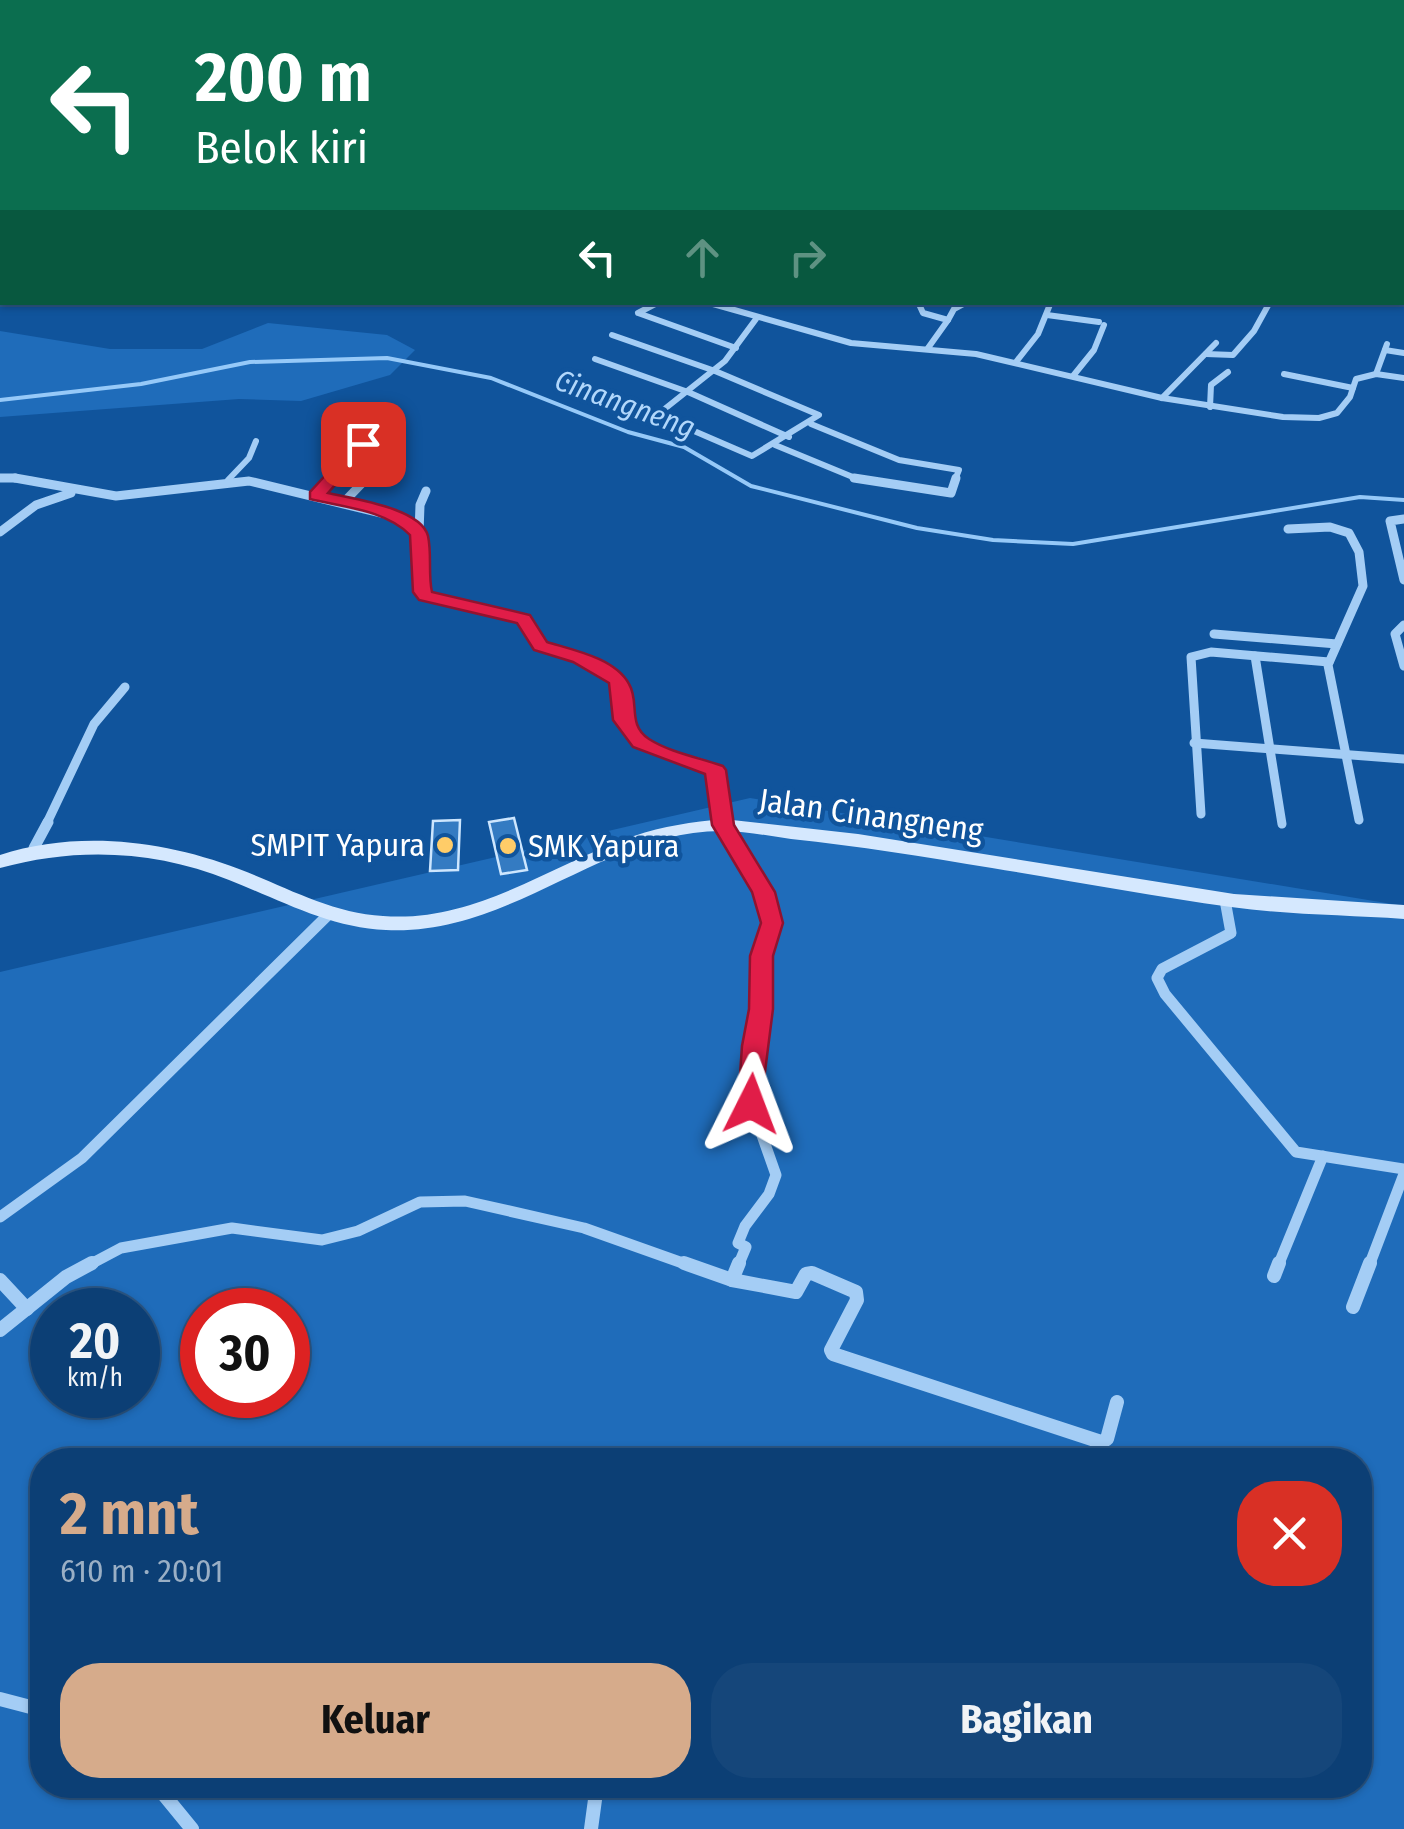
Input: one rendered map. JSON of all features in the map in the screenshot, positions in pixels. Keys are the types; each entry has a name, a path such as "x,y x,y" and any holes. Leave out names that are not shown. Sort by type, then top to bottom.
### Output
{"street":[{"path":"654,305 638,313 736,348"},
{"path":"715,305 852,343 928,348 1016,362 1210,407 1319,418 1345,406 1357,378 1376,374 1404,378"},
{"path":"724,308 729,305"},
{"path":"919,305 923,313 948,320"},
{"path":"928,348 954,310 963,305"},
{"path":"1016,362 1037,339 1050,305"},
{"path":"1206,354 1233,355 1254,331 1268,305"},
{"path":"1046,315 1101,324 1094,350 1073,376"},
{"path":"657,415 715,371 756,319"},
{"path":"569,381 752,456 819,416 715,371 612,335"},
{"path":"1162,398 1216,344"},
{"path":"1376,374 1386,347 1404,353"},
{"path":"594,358 688,392 789,436"},
{"path":"1210,407 1211,386 1228,372"},
{"path":"1284,374 1353,388"},
{"path":"776,445 864,482 951,493 960,470 900,460 811,424"},
{"path":"316,495 354,456 366,431"},
{"path":"228,480 249,458 256,441"},
{"path":"344,502 374,471 391,465 354,456"},
{"path":"0,478 50,481 71,493"},
{"path":"0,532 36,505 71,493 144,494 228,480 271,483 401,518 419,534"},
{"path":"426,491 420,505 419,534 422,592 426,596 440,602 514,614 529,624 540,646 609,672 622,688 624,720 640,743 715,770 723,825 771,916 762,956 751,1104 776,1175 758,1213 737,1239 746,1248 732,1280"},
{"path":"1404,520 1390,521 1404,580"},
{"path":"1288,529 1330,526 1349,533 1362,562 1364,586 1357,614 1329,662 1344,755 1360,820"},
{"path":"1404,625 1395,634 1404,666"},
{"path":"1214,634 1338,644"},
{"path":"1201,814 1191,657 1212,652 1329,662"},
{"path":"1255,656 1282,824"},
{"path":"34,848 72,777 94,724 126,687"},
{"path":"1194,743 1404,760"},
{"name":"Jalan Cinangneng","path":"0,862 34,848 121,850 192,859 329,914 407,924 452,918 502,903 650,836 702,825 723,825 858,840 1225,900 1404,912"},
{"path":"1225,900 1232,933 1162,969 1158,978 1165,994 1296,1152 1404,1171 1353,1307"},
{"path":"0,1217 94,1146 329,914"},
{"path":"1274,1276 1323,1156"},
{"path":"0,1330 66,1277 122,1248 232,1228 322,1240 358,1231 420,1202 464,1200 584,1228 732,1280 796,1292 806,1274 812,1272 856,1292 857,1300 832,1354 1102,1442 1107,1439 1117,1402"},
{"path":"0,1280 26,1309"},
{"path":"0,1699 30,1707"},
{"path":"167,1798 192,1829"},
{"path":"591,1829 595,1798"}],"shaded area":[{"path":"268,323 387,335 415,350 390,375 301,401 239,399 0,417 0,331 110,349 202,349"},
{"path":"750,798 1404,906 1404,1829 0,1829 0,972"}],"building":[{"name":"SMK Yapura","path":"514,818 527,870 501,874 489,822"},
{"name":"SMPIT Yapura","path":"460,820 458,870 430,871 433,821"}],"waterway":[{"name":"Cinangneng","path":"0,400 141,384 250,362 387,358 491,378 628,432 684,447 751,486 917,528 993,540 1073,544 1360,497 1404,500"}],"place":[{"name":"SMPIT Yapura","path":"445,845"},
{"name":"SMK Yapura","path":"508,846"}],"route":[{"path":"363,444 316,495 401,518 419,534 422,592 426,596 524,618 540,646 580,658 616,678 622,688 624,720 640,743 658,752 702,762 715,770 723,825 764,892 772,923 763,947 751,1104"}]}
